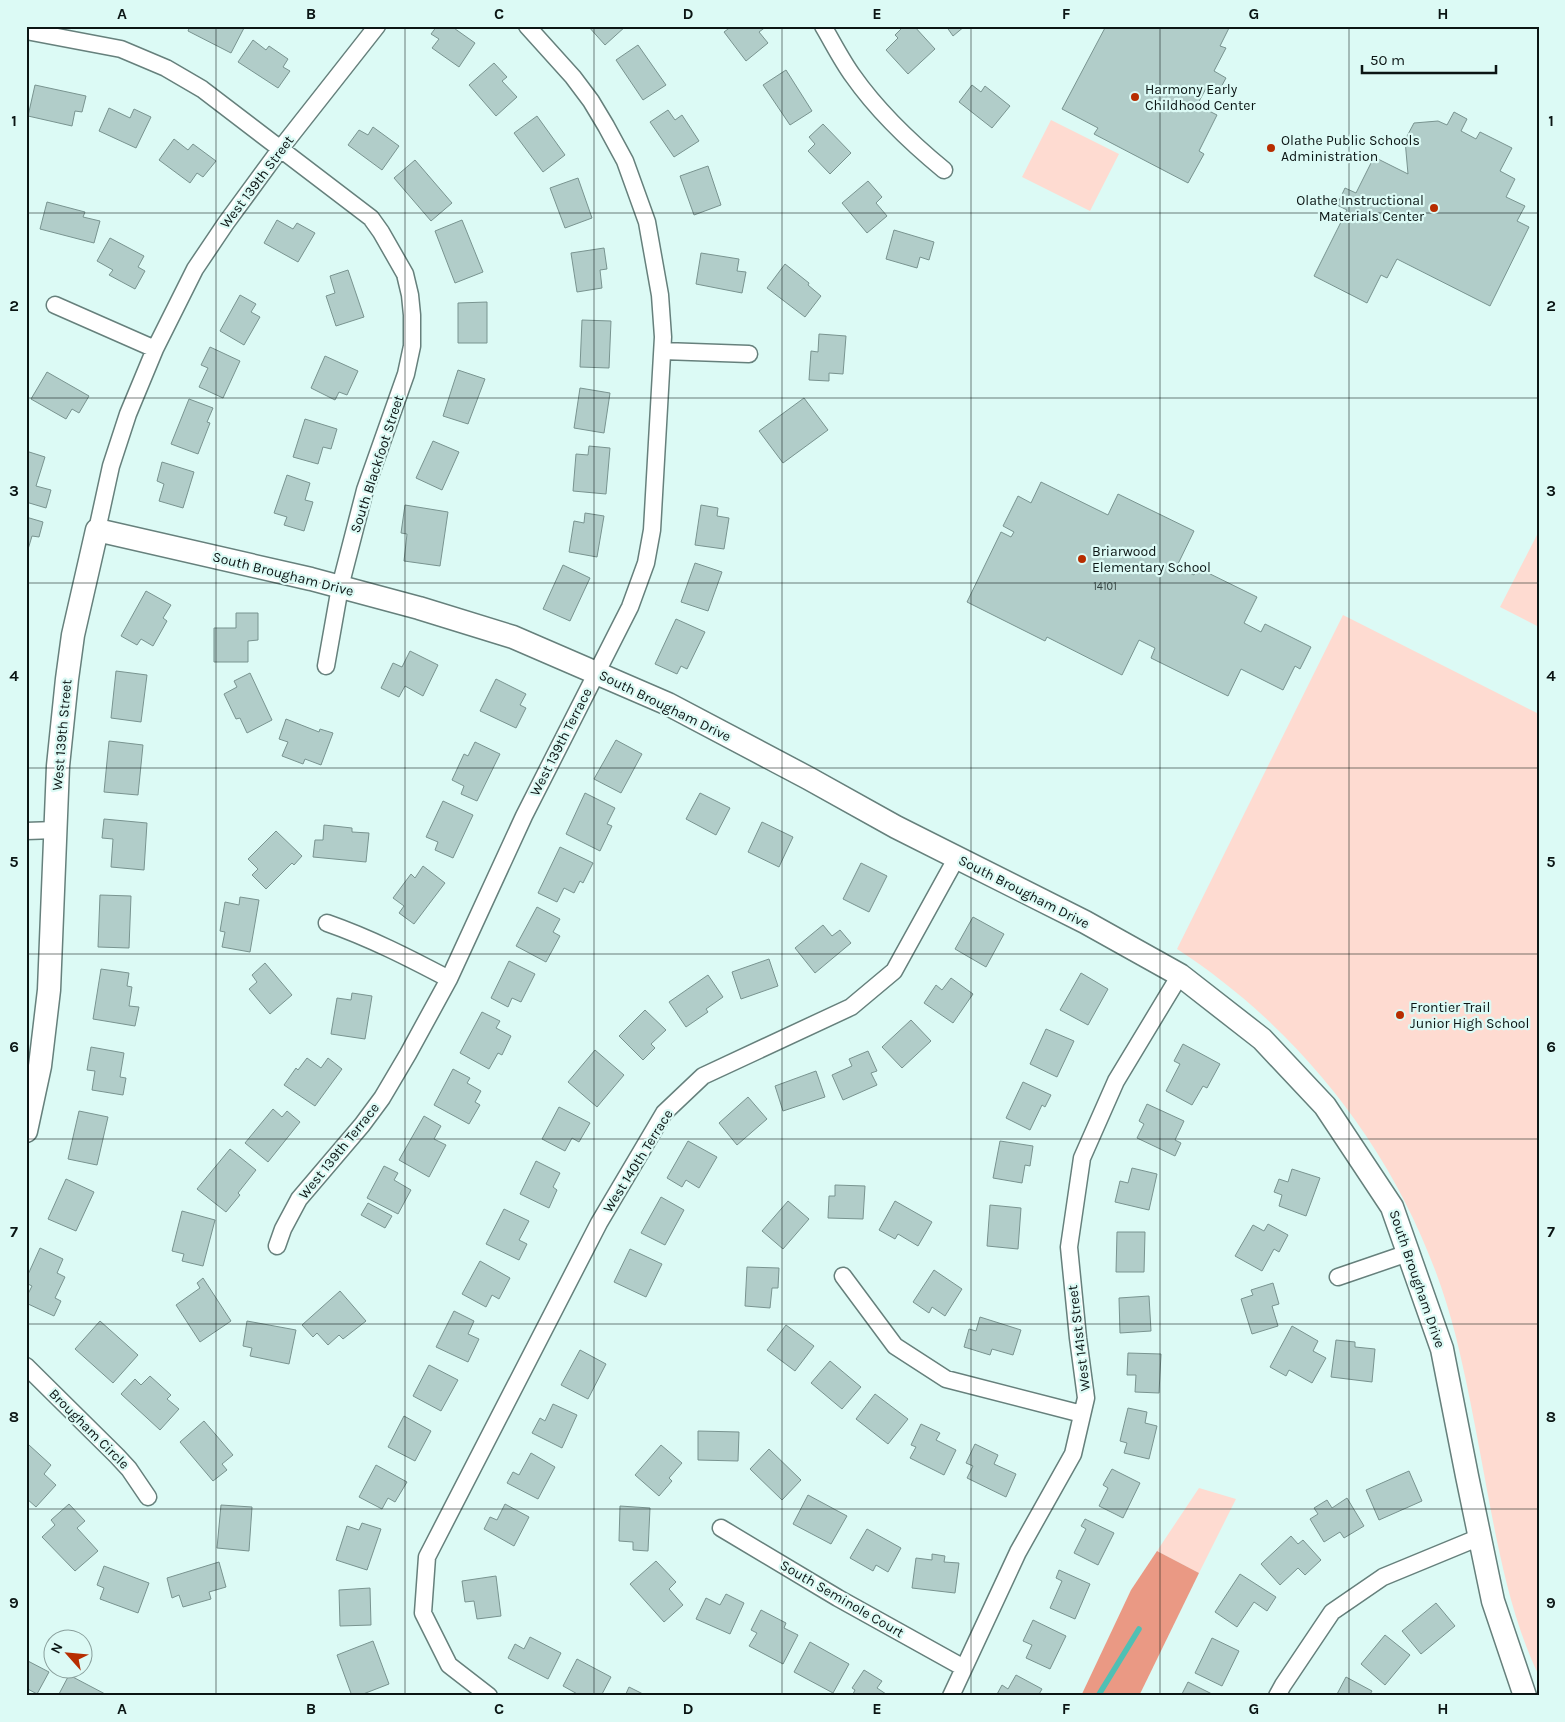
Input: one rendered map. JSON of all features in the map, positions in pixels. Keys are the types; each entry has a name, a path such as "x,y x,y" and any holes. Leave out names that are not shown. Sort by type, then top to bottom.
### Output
{"street":[{"name":"West 139th Street","path":"26,1131 40,1066 49,990 58,766 67,679 73,635 119,439 155,349 195,269 226,222 281,148 377,26"},
{"name":"West 139th Terrace","path":"277,1246 290,1214 299,1200 362,1125 382,1098 449,979 524,816 639,585 651,538 663,337 660,295 647,222 625,161 591,101 527,26"},
{"path":"826,27 853,76 874,104 900,132 944,170"},
{"name":"South Blackfoot Street","path":"26,31 121,49 166,68 202,89 371,218 405,274 410,294 412,346 406,374 366,490 340,587 326,666"},
{"path":"55,304 155,349"},
{"path":"662,351 749,354"},
{"name":"South Brougham Drive","path":"97,530 340,587 419,608 513,637 668,704 957,857 1085,922 1180,975 1262,1039 1325,1106 1392,1207 1442,1349 1493,1601 1525,1696"},
{"path":"26,831 56,830"},
{"name":"West 140th Terrace","path":"489,1696 449,1665 423,1613 427,1557 599,1223 664,1113 703,1076 851,1007 894,971 957,857"},
{"path":"327,923 387,947 449,979"},
{"name":"West 141st Street","path":"951,1696 1018,1552 1073,1454 1086,1398 1069,1247 1082,1158 1116,1081 1180,975"},
{"path":"1338,1277 1408,1253"},
{"path":"843,1276 895,1346 946,1379 1082,1414"},
{"name":"Brougham Circle","path":"26,1366 129,1468 148,1496"},
{"name":"South Seminole Court","path":"721,1528 838,1598 964,1668"},
{"path":"1277,1696 1282,1685 1332,1612 1384,1577 1480,1537"}],"shaded area":[{"path":"1051,120 1119,154 1090,211 1022,177"},
{"path":"1539,531 1539,627 1500,607"},
{"name":"Frontier Trail Junior High School","path":"1343,615 1539,714 1539,1676 1522,1636 1504,1574 1456,1337 1438,1278 1415,1222 1386,1168 1353,1117 1315,1069 1273,1025 1227,985 1177,949"},
{"path":"1199,1488 1236,1499 1199,1573 1157,1551"},
{"path":"1157,1551 1199,1573 1139,1696 1081,1696 1131,1590"}],"building":[{"path":"190,26 241,26 244,28 231,53 188,31"},
{"path":"437,26 451,26 475,43 459,67 432,48 439,39 431,34"},
{"path":"588,26 626,26 605,45"},
{"path":"732,26 767,26 759,32 768,43 746,61 724,32"},
{"path":"904,26 914,26 935,49 908,74 886,50 898,38 895,35"},
{"path":"946,26 965,26 953,36"},
{"name":"Harmony Early Childhood Center","path":"1106,26 1230,26 1220,46 1226,48 1214,71 1226,78 1220,89 1209,83 1197,105 1217,115 1199,151 1204,154 1188,183 1094,134 1098,128 1062,109"},
{"path":"253,40 266,50 269,46 288,59 283,67 290,71 278,88 238,62"},
{"path":"638,45 666,85 643,100 616,60"},
{"path":"494,63 507,77 502,81 517,97 496,116 469,85"},
{"path":"786,70 812,111 790,125 763,85"},
{"path":"35,85 86,96 82,112 75,111 72,126 28,116"},
{"path":"972,85 981,92 985,86 1010,106 992,128 959,102"},
{"path":"109,108 130,118 134,109 151,117 136,148 99,131"},
{"path":"668,110 675,120 682,115 699,141 674,157 650,122"},
{"name":"Olathe Instructional Materials Center","path":"1454,112 1467,119 1461,131 1476,139 1480,132 1512,148 1500,171 1515,179 1506,197 1525,206 1517,221 1529,227 1490,306 1397,259 1387,278 1381,275 1367,303 1314,276 1347,210 1337,205 1345,188 1356,193 1374,157 1408,174 1405,140 1414,123 1438,121 1447,125"},
{"path":"537,116 565,155 543,172 514,133"},
{"path":"823,124 851,153 830,174 808,151 815,144 809,137"},
{"path":"373,127 399,146 382,170 348,145 359,130 368,135"},
{"path":"174,139 188,150 193,144 216,161 203,177 197,173 190,183 159,160"},
{"path":"415,160 452,203 431,221 394,178"},
{"path":"708,166 721,205 694,215 680,176"},
{"path":"578,178 592,218 565,228 550,188"},
{"path":"868,181 882,197 876,203 887,216 867,233 842,203"},
{"path":"47,202 85,212 83,217 100,221 94,243 40,229"},
{"path":"277,220 293,229 297,223 315,233 298,262 264,243"},
{"path":"462,220 483,272 455,283 435,231"},
{"path":"894,230 934,242 929,260 920,257 917,268 886,259"},
{"path":"110,238 144,256 138,267 145,271 135,289 109,275 113,270 97,261"},
{"path":"604,248 607,269 600,270 602,288 577,292 571,253"},
{"path":"701,253 739,259 737,271 746,272 742,293 696,284"},
{"path":"785,264 809,283 808,285 821,296 805,317 767,288"},
{"path":"348,270 364,317 336,326 326,296 335,293 330,276"},
{"path":"240,295 256,304 251,312 260,317 244,345 220,331"},
{"path":"487,302 487,343 458,343 458,303"},
{"path":"582,320 611,321 609,368 580,367"},
{"path":"819,334 846,336 843,374 829,373 829,381 809,380 811,351 818,352"},
{"path":"210,347 240,361 223,398 199,387 208,368 201,365"},
{"path":"325,356 358,371 347,395 339,392 335,400 311,388"},
{"path":"458,370 485,379 468,424 443,416"},
{"path":"47,372 89,396 79,413 72,409 66,419 31,399"},
{"path":"580,388 610,393 604,433 574,428"},
{"path":"804,398 828,430 783,463 759,431"},
{"path":"189,399 213,408 207,422 210,423 198,454 171,444"},
{"path":"305,419 337,429 331,449 323,447 318,464 293,457"},
{"path":"433,441 459,452 442,490 416,478"},
{"path":"589,446 610,448 606,494 573,491 576,454 588,455"},
{"path":"26,451 45,457 36,486 51,490 46,508 26,502"},
{"path":"162,462 194,472 183,508 159,501 164,484 157,481"},
{"path":"287,475 310,483 305,500 313,502 304,531 284,525 287,517 274,513"},
{"name":"Briarwood Elementary School","path":"1041,482 1108,515 1118,494 1194,531 1177,566 1194,575 1198,568 1257,597 1244,623 1261,632 1265,624 1311,647 1300,669 1295,666 1283,690 1241,669 1228,696 1151,658 1155,648 1139,640 1122,675 1047,637 1045,641 967,602 1001,532 1011,537 1014,532 1003,526 1018,496 1031,503"},
{"path":"405,505 448,512 440,566 404,561 407,534 401,533"},
{"path":"701,505 718,508 717,516 729,518 724,549 695,545"},
{"path":"585,513 604,516 597,557 569,552 574,521 584,523"},
{"path":"26,517 43,522 39,537 32,536 26,556"},
{"path":"695,563 722,572 708,611 681,602"},
{"path":"563,565 590,578 570,621 543,609"},
{"path":"146,591 171,605 163,618 167,621 153,646 141,639 137,645 121,636"},
{"path":"236,613 258,613 258,640 248,641 248,662 214,662 214,628 236,628"},
{"path":"676,619 705,632 687,669 681,666 677,674 655,664"},
{"path":"410,651 438,665 423,696 405,686 399,697 381,688 393,663 402,667"},
{"path":"116,671 147,675 141,722 111,718"},
{"path":"250,673 272,720 247,733 240,718 236,719 224,694 237,687 234,681"},
{"path":"496,679 526,694 520,705 526,708 516,728 480,711"},
{"path":"286,719 319,732 320,729 333,733 321,765 305,759 303,764 282,756 288,742 279,739"},
{"path":"616,740 642,754 621,793 594,779"},
{"path":"109,741 143,745 138,795 104,792"},
{"path":"475,742 500,754 477,801 461,794 464,786 452,780 464,754 468,756"},
{"path":"585,793 615,808 607,824 612,826 600,851 566,834"},
{"path":"700,793 730,808 716,835 686,819"},
{"path":"443,801 473,815 453,858 435,850 438,842 426,837"},
{"path":"104,819 147,823 144,870 111,867 113,839 102,838"},
{"path":"762,822 793,837 779,867 748,852"},
{"path":"324,825 352,828 352,832 369,833 366,862 313,857 315,840 323,840"},
{"path":"276,831 302,856 294,865 292,863 266,889 252,875 258,869 248,859"},
{"path":"560,847 593,863 583,883 580,881 574,893 564,888 557,902 538,893"},
{"path":"861,863 887,876 869,912 843,899"},
{"path":"423,866 445,883 414,924 399,913 404,906 393,898 411,874 415,878"},
{"path":"100,895 131,896 129,948 98,947"},
{"path":"240,897 259,900 250,952 222,947 225,932 220,931 225,902 239,905"},
{"path":"537,907 560,919 553,932 560,936 546,962 516,946"},
{"path":"973,917 1004,934 986,967 955,949"},
{"path":"823,925 832,936 840,930 851,943 815,973 795,948"},
{"path":"769,959 778,986 741,999 732,972"},
{"path":"509,961 535,974 521,1002 512,998 508,1007 491,998"},
{"path":"265,963 292,995 270,1014 249,989 257,982 252,975"},
{"path":"101,969 129,973 127,986 132,987 129,1006 139,1007 135,1026 93,1019"},
{"path":"1081,973 1108,989 1088,1025 1060,1010"},
{"path":"708,975 723,997 706,1009 708,1012 686,1027 669,1002"},
{"path":"951,978 973,994 953,1023 924,1003 936,985 942,990"},
{"path":"352,993 372,996 365,1039 331,1034 337,998 351,1000"},
{"path":"645,1010 666,1030 651,1044 655,1048 643,1060 619,1036"},
{"path":"482,1012 500,1021 496,1028 511,1036 502,1055 498,1053 489,1069 460,1053"},
{"path":"911,1020 931,1041 902,1068 882,1047"},
{"path":"1046,1029 1074,1041 1057,1077 1030,1064"},
{"path":"1183,1044 1220,1064 1207,1088 1203,1086 1192,1105 1166,1091 1180,1064 1174,1061"},
{"path":"91,1047 124,1053 120,1077 126,1078 123,1095 92,1090 95,1071 87,1070"},
{"path":"595,1050 624,1075 597,1107 568,1082"},
{"path":"868,1051 877,1071 871,1073 877,1085 843,1100 832,1075 852,1066 849,1059"},
{"path":"307,1058 321,1068 328,1058 342,1069 315,1106 284,1085 296,1068 298,1070"},
{"path":"453,1069 470,1078 467,1083 481,1091 475,1102 480,1105 469,1124 434,1105"},
{"path":"816,1071 825,1097 783,1111 775,1086"},
{"path":"1023,1082 1051,1095 1045,1107 1042,1105 1030,1130 1006,1118"},
{"path":"748,1097 767,1119 737,1145 719,1123"},
{"path":"1147,1104 1184,1121 1175,1140 1181,1143 1175,1156 1137,1138 1144,1124 1139,1121"},
{"path":"559,1107 590,1123 579,1142 572,1138 565,1151 542,1139"},
{"path":"273,1109 282,1117 287,1111 300,1122 268,1162 245,1143"},
{"path":"79,1111 108,1117 97,1165 68,1159"},
{"path":"424,1116 441,1126 434,1139 446,1145 429,1177 399,1160"},
{"path":"688,1141 717,1157 699,1188 686,1180 682,1187 667,1178"},
{"path":"1000,1141 1033,1146 1030,1166 1025,1165 1022,1183 993,1178"},
{"path":"230,1149 256,1170 238,1193 240,1195 226,1212 197,1189"},
{"path":"536,1161 560,1173 553,1187 557,1190 549,1208 520,1194"},
{"path":"384,1166 398,1173 394,1180 411,1190 398,1214 367,1198"},
{"path":"1132,1168 1157,1174 1149,1210 1115,1202 1120,1181 1128,1183"},
{"path":"1292,1169 1320,1178 1306,1216 1279,1206 1282,1195 1274,1192 1279,1179 1288,1182"},
{"path":"66,1179 94,1192 76,1231 48,1219"},
{"path":"835,1185 865,1186 863,1219 828,1218 829,1196 835,1196"},
{"path":"661,1197 684,1210 665,1245 641,1233"},
{"path":"788,1201 809,1219 783,1249 762,1231"},
{"path":"895,1201 932,1222 918,1246 898,1234 895,1239 879,1230"},
{"path":"368,1203 392,1216 385,1228 361,1215"},
{"path":"990,1205 1021,1208 1018,1249 987,1246"},
{"path":"504,1209 529,1221 519,1240 527,1244 519,1260 486,1244"},
{"path":"182,1211 215,1220 203,1266 182,1261 184,1254 172,1251"},
{"path":"1268,1224 1288,1235 1279,1252 1274,1249 1262,1271 1235,1256 1253,1225 1264,1231"},
{"path":"1117,1232 1145,1232 1144,1272 1116,1272"},
{"path":"40,1248 63,1259 57,1273 65,1277 55,1298 61,1301 54,1316 26,1303 26,1298 32,1286 26,1283 26,1279"},
{"path":"630,1249 662,1264 646,1297 614,1282"},
{"path":"480,1261 510,1278 499,1299 492,1295 486,1307 462,1294"},
{"path":"747,1267 779,1268 778,1288 772,1288 770,1308 745,1306"},
{"path":"934,1270 962,1289 945,1316 932,1307 929,1313 913,1302"},
{"path":"203,1278 231,1321 200,1342 176,1305 200,1288 197,1283"},
{"path":"1273,1283 1279,1304 1272,1306 1278,1326 1252,1334 1241,1299 1253,1295 1251,1290"},
{"path":"340,1291 366,1321 343,1339 339,1335 328,1345 317,1333 313,1337 302,1325"},
{"path":"1149,1296 1151,1331 1120,1333 1119,1298"},
{"path":"454,1311 474,1321 468,1334 479,1339 468,1362 436,1347"},
{"path":"980,1317 1021,1330 1013,1355 992,1349 990,1355 964,1347 969,1329 976,1331"},
{"path":"100,1321 138,1355 113,1383 75,1349"},
{"path":"247,1321 296,1330 289,1364 250,1356 252,1348 243,1346"},
{"path":"786,1325 814,1346 795,1371 767,1350"},
{"path":"1292,1326 1318,1341 1313,1351 1326,1358 1312,1383 1289,1370 1286,1376 1270,1367"},
{"path":"1336,1340 1355,1342 1355,1347 1375,1349 1372,1382 1331,1377"},
{"path":"580,1350 606,1364 588,1399 561,1385"},
{"path":"1128,1353 1161,1354 1159,1393 1135,1392 1136,1375 1127,1375"},
{"path":"830,1361 861,1387 842,1409 811,1383"},
{"path":"429,1365 458,1380 441,1411 413,1396"},
{"path":"150,1376 171,1395 167,1399 179,1409 160,1430 121,1394 135,1379 141,1385"},
{"path":"875,1394 908,1419 888,1444 856,1419"},
{"path":"553,1404 577,1415 562,1448 532,1433 540,1418 545,1421"},
{"path":"1128,1408 1147,1412 1145,1423 1157,1426 1149,1459 1124,1453 1127,1443 1120,1441"},
{"path":"404,1416 431,1431 415,1461 388,1447"},
{"path":"204,1421 233,1455 222,1464 227,1470 213,1481 180,1442"},
{"path":"921,1424 940,1433 936,1440 956,1450 944,1475 910,1458 916,1447 911,1445"},
{"path":"698,1431 739,1432 738,1461 698,1460"},
{"path":"975,1444 998,1455 994,1464 1016,1474 1006,1497 967,1478 973,1466 966,1463"},
{"path":"29,1445 51,1465 44,1474 56,1485 36,1507 26,1498 26,1449"},
{"path":"661,1445 682,1463 669,1478 672,1481 659,1496 635,1475"},
{"path":"769,1449 801,1480 782,1500 750,1469"},
{"path":"531,1453 555,1467 538,1499 507,1483 513,1472 519,1475"},
{"path":"376,1465 407,1482 395,1502 388,1498 382,1509 359,1497"},
{"path":"1112,1469 1140,1483 1123,1518 1099,1506 1108,1488 1103,1485"},
{"path":"1409,1471 1422,1501 1379,1520 1366,1490"},
{"path":"808,1495 847,1516 831,1544 793,1524"},
{"path":"1347,1498 1364,1526 1344,1538 1340,1532 1324,1542 1310,1519 1318,1514 1314,1508 1327,1500 1332,1508"},
{"path":"69,1504 85,1521 77,1528 98,1551 75,1571 42,1537 55,1525 51,1520"},
{"path":"505,1504 529,1517 514,1546 484,1529 490,1517 497,1520"},
{"path":"221,1505 252,1507 249,1551 217,1548"},
{"path":"620,1506 650,1508 648,1551 633,1550 633,1542 619,1541"},
{"path":"1085,1519 1114,1533 1098,1565 1074,1553 1086,1529 1081,1526"},
{"path":"362,1523 381,1529 367,1570 336,1560 347,1526 359,1530"},
{"path":"867,1529 901,1548 888,1572 876,1565 873,1571 850,1558"},
{"path":"1291,1536 1298,1544 1303,1540 1321,1560 1305,1575 1298,1568 1280,1585 1261,1564"},
{"path":"932,1554 945,1556 944,1562 959,1563 955,1593 912,1588 916,1558 932,1560"},
{"path":"656,1561 676,1582 669,1589 683,1605 664,1622 630,1584"},
{"path":"219,1562 226,1587 209,1592 211,1599 183,1607 179,1595 172,1598 167,1578"},
{"path":"104,1566 149,1583 138,1613 100,1599 104,1588 97,1585"},
{"path":"1059,1570 1090,1584 1075,1619 1050,1608 1062,1581 1056,1578"},
{"path":"1240,1574 1276,1597 1267,1611 1254,1602 1237,1627 1215,1612"},
{"path":"496,1576 501,1616 477,1619 474,1601 465,1602 462,1581"},
{"path":"370,1588 371,1625 340,1626 339,1590"},
{"path":"726,1594 744,1603 730,1634 696,1619 706,1598 720,1605"},
{"path":"1436,1603 1455,1626 1421,1654 1402,1631"},
{"path":"761,1610 786,1623 784,1628 798,1635 783,1664 749,1646 757,1633 751,1630"},
{"path":"1033,1620 1066,1636 1050,1669 1026,1658 1032,1645 1023,1641"},
{"path":"1385,1635 1410,1655 1385,1685 1361,1664"},
{"path":"530,1637 561,1653 548,1679 508,1658 515,1644 524,1649"},
{"path":"1212,1638 1239,1651 1222,1686 1195,1673"},
{"path":"373,1641 389,1684 358,1696 352,1696 337,1655"},
{"path":"810,1642 849,1664 833,1693 794,1672"},
{"path":"577,1659 611,1677 601,1696 581,1696 563,1686"},
{"path":"26,1660 42,1668 42,1680 45,1680 37,1694 26,1688"},
{"path":"864,1670 882,1681 877,1688 889,1696 852,1696 855,1690 852,1688"},
{"path":"1016,1675 1042,1689 1038,1696 996,1696 1002,1685 1008,1689"},
{"path":"1346,1677 1372,1691 1369,1696 1336,1696"},
{"path":"66,1680 78,1680 107,1695 63,1696 59,1694"},
{"path":"1188,1682 1216,1696 1181,1696"},
{"path":"629,1687 647,1696 625,1696"}],"waterway":[{"path":"1098,1696 1139,1629"}],"place":[{"name":"Harmony Early Childhood Center","path":"1135,97"},
{"name":"Olathe Public Schools Administration","path":"1271,148"},
{"name":"Olathe Instructional Materials Center","path":"1434,208"},
{"name":"Briarwood Elementary School","path":"1082,559"},
{"name":"Frontier Trail Junior High School","path":"1400,1015"}]}
